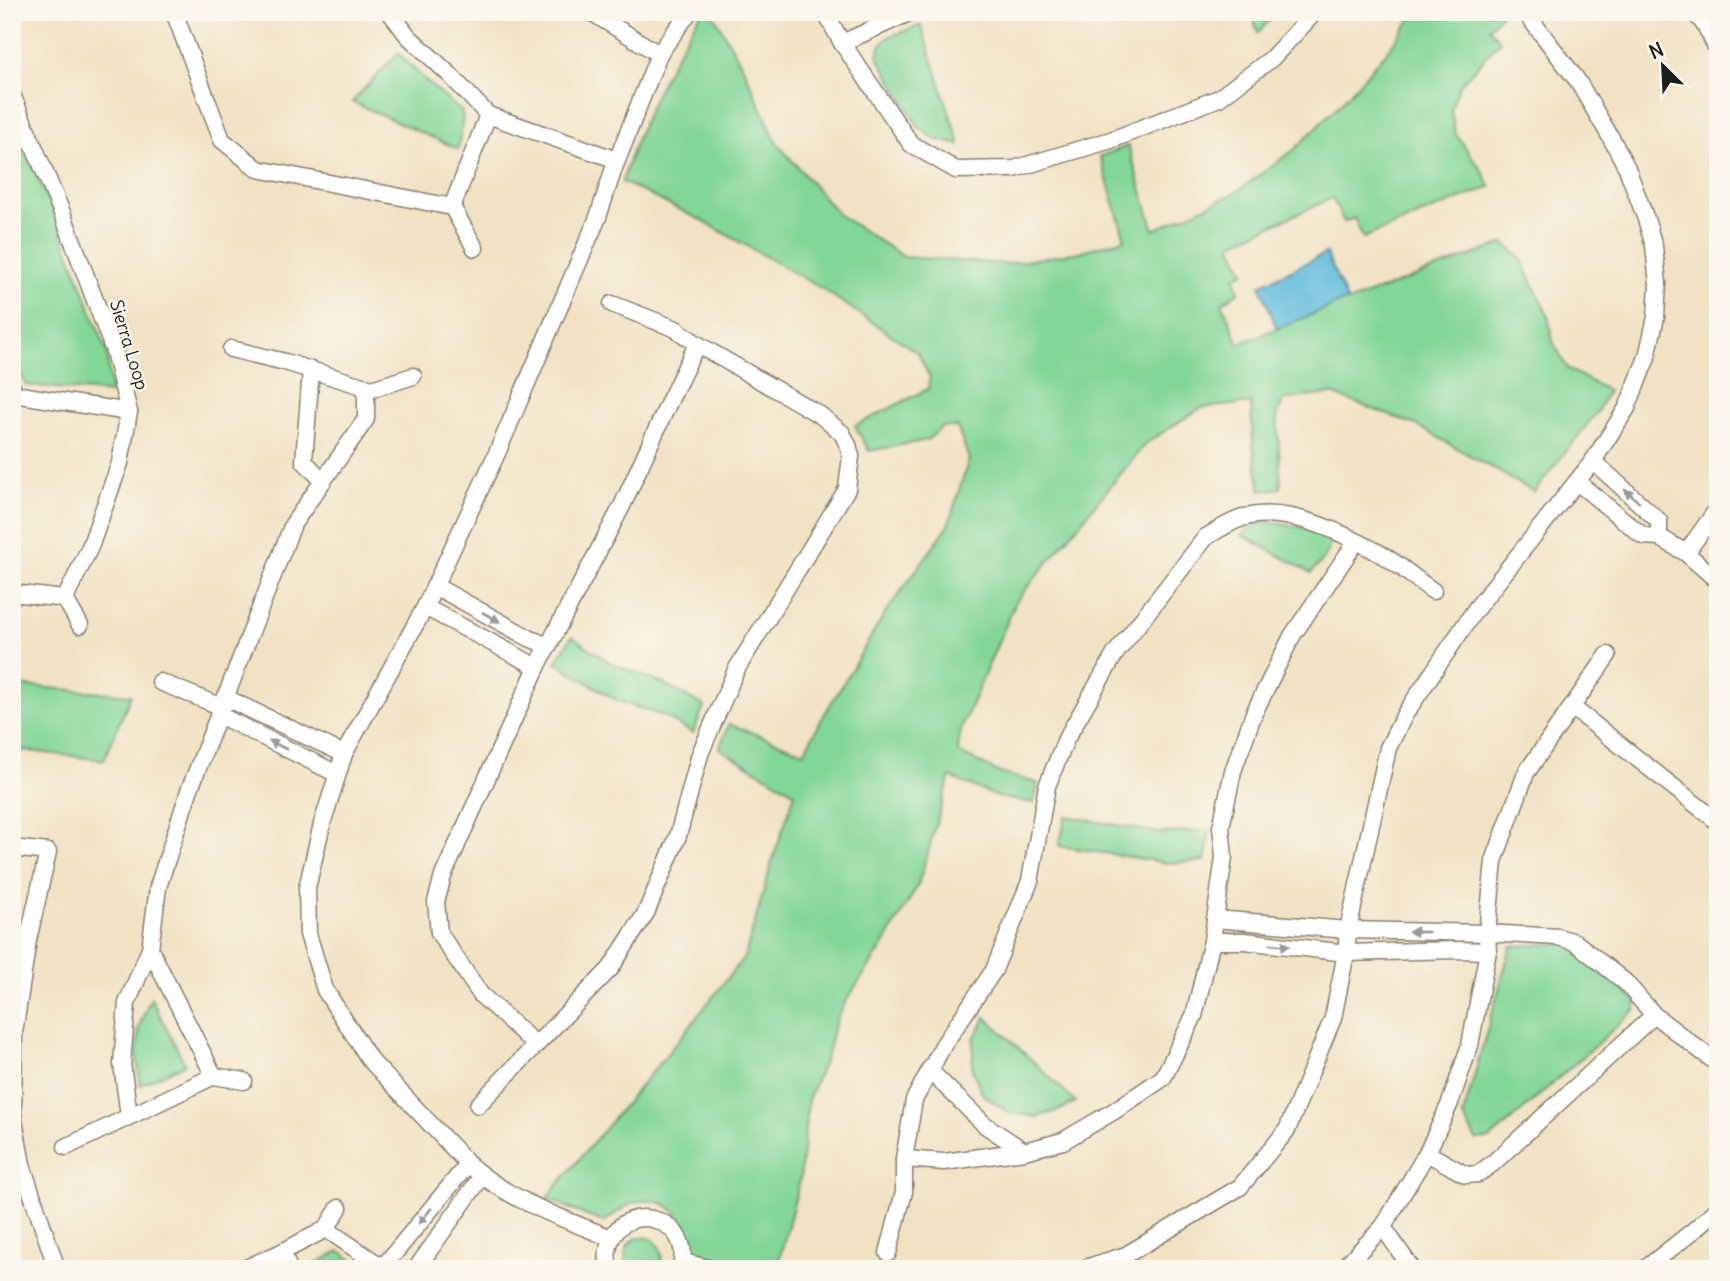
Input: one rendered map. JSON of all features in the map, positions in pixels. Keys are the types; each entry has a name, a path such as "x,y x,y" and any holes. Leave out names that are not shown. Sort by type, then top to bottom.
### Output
{"street":[{"path":"174,12 222,140 258,169 452,207 475,248"},
{"path":"390,12 408,36 488,115 617,160"},
{"path":"591,12 659,54"},
{"path":"611,1238 538,1209 482,1176 370,1060 325,990 308,934 307,888 322,824 344,754 425,607 498,453 597,217 659,54 689,12"},
{"path":"825,12 842,43 911,144 956,170 1014,169 1111,140 1219,98 1271,58 1315,12"},
{"path":"842,43 911,12"},
{"path":"1082,1269 1126,1255 1240,1187 1287,1130 1333,1018 1388,748 1405,714 1475,610 1592,461 1627,408 1647,358 1656,317 1658,284 1654,246 1646,219 1627,168 1611,138 1577,80 1525,12"},
{"path":"1694,12 1705,25 1718,51"},
{"name":"Sierra Loop","path":"12,95 63,215 114,351 129,412 120,463 90,547 65,599"},
{"path":"452,207 488,115"},
{"path":"478,1105 610,969 646,913 678,836 700,754 736,670 847,489 851,456 848,444 842,433 820,415 697,344 676,329 612,304"},
{"path":"536,1045 481,995 439,933 436,902 443,876 537,667 622,506 697,344"},
{"path":"231,349 372,389 413,376"},
{"path":"311,370 304,461 323,481"},
{"path":"129,1116 122,1064 127,1003 150,949 158,887 189,790 293,524 366,419 366,388"},
{"path":"13,392 129,412"},
{"path":"1592,461 1659,521 1659,537"},
{"path":"1577,482 1643,536 1659,537 1686,553 1718,581"},
{"path":"1686,553 1718,508"},
{"path":"888,1253 904,1192 904,1160 914,1100 944,1044 994,970 1030,881 1047,786 1066,739 1115,654 1206,537 1226,525 1250,516 1276,514 1324,526 1381,554 1433,591"},
{"path":"904,1160 944,1162 1024,1151 1063,1140 1114,1111 1163,1078 1194,1016 1212,941 1224,857 1221,827 1233,771 1254,713 1292,636 1356,542"},
{"path":"435,586 548,646"},
{"path":"12,593 65,599 80,625"},
{"path":"425,607 537,667"},
{"path":"1342,1269 1383,1227 1427,1153 1450,1103 1470,1045 1488,951 1487,933 1494,861 1526,773 1608,655"},
{"path":"160,682 344,754"},
{"path":"222,706 337,774"},
{"path":"1573,708 1718,822"},
{"path":"12,848 48,852 28,940 13,1033 13,1116 22,1165 57,1269"},
{"path":"1215,919 1349,930 1558,937 1575,942 1625,982 1654,1015 1718,1064"},
{"path":"1212,941 1245,941 1346,953 1488,951"},
{"path":"150,949 214,1076"},
{"path":"1427,1153 1466,1175 1478,1174 1654,1015"},
{"path":"929,1070 985,1125 1024,1151"},
{"path":"66,1147 214,1076 244,1081"},
{"path":"326,1228 384,1268 468,1164"},
{"path":"416,1269 482,1176"},
{"path":"244,1269 326,1228 340,1208"},
{"path":"1646,1269 1718,1209"},
{"path":"610,1269 607,1250 611,1238 618,1229 639,1218 651,1218 672,1229 683,1250 681,1265 712,1269"},
{"path":"1383,1227 1412,1269"},
{"path":"282,1252 289,1269"}],"green space":[{"path":"702,12 712,12 743,67 777,143 839,215 904,257 1005,264 1079,252 1125,239 1100,156 1128,146 1154,230 1235,193 1294,150 1389,49 1416,12 1503,12 1489,28 1500,41 1459,86 1451,109 1455,133 1483,172 1490,187 1363,238 1354,218 1344,222 1332,198 1231,244 1244,272 1235,277 1239,292 1222,303 1239,344 1347,300 1348,302 1505,243 1522,260 1548,316 1553,342 1568,369 1608,391 1597,412 1534,492 1416,425 1332,394 1286,399 1277,413 1281,488 1261,491 1253,447 1251,403 1201,408 1145,444 1016,601 960,731 958,752 1000,773 1038,783 1034,803 998,797 950,777 918,885 881,949 844,1004 833,1029 827,1054 808,1100 800,1179 778,1265 694,1254 683,1222 669,1207 660,1202 649,1200 633,1203 604,1222 547,1198 745,956 795,793 719,748 729,724 804,752 884,615 948,526 969,459 957,427 942,427 927,440 869,451 855,426 928,389 930,378 918,353 824,290 701,220 622,182 637,137 656,94"},
{"path":"1251,12 1277,12 1258,33"},
{"path":"921,25 960,145 935,139 919,128 878,57 880,46 888,37"},
{"path":"398,53 462,112 458,149 352,102"},
{"path":"12,125 55,215 107,352 111,393 25,385 12,342"},
{"path":"1266,522 1307,528 1328,535 1329,547 1326,556 1311,573 1242,535 1251,527"},
{"path":"572,636 611,663 664,684 704,706 693,733 661,715 618,701 556,663"},
{"path":"12,685 131,695 104,760 12,749"},
{"path":"1066,816 1160,833 1210,830 1205,861 1167,863 1059,846"},
{"path":"1572,943 1637,1002 1635,1010 1490,1139 1476,1140 1463,1116 1511,946"},
{"path":"151,998 185,1064 140,1085 137,1058 139,1026"},
{"path":"986,1017 1076,1102 1036,1117 1008,1112 983,1095 972,1069 974,1039"},
{"path":"639,1237 651,1239 659,1247 662,1257 657,1269 630,1269 627,1264 626,1250 630,1243"},
{"path":"340,1251 366,1269 312,1269 311,1266"}],"water":[{"path":"1326,253 1347,300 1277,329 1260,285"}]}
